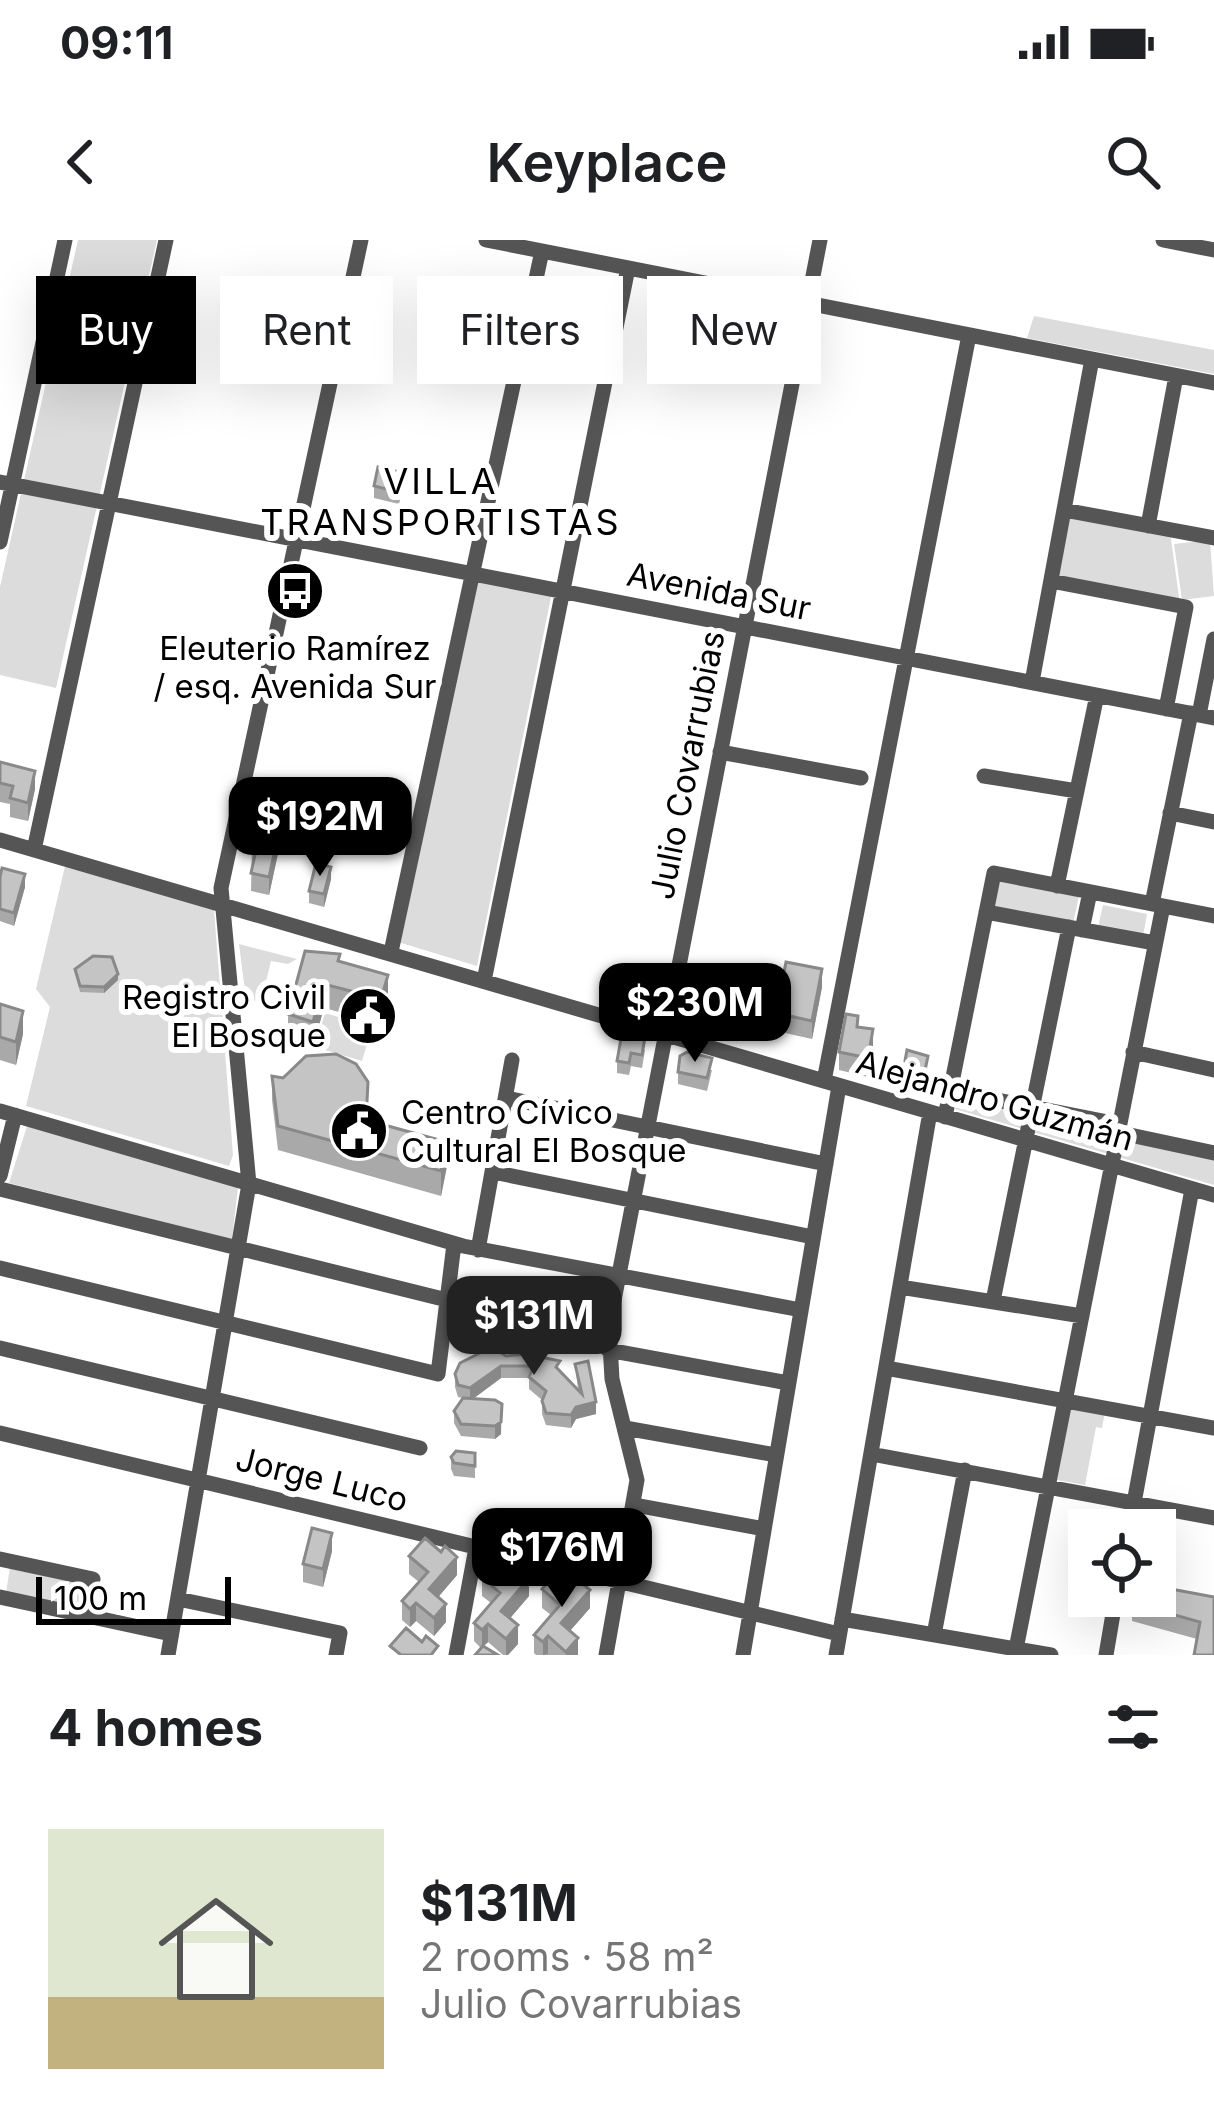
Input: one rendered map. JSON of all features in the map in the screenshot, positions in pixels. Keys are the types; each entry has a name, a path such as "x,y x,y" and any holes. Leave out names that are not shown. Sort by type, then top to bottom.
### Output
{"street":[{"path":"0,542 6,483 65,240"},
{"path":"34,850 166,240"},
{"path":"168,1655 249,1184 220,904 361,240"},
{"path":"486,240 669,276"},
{"name":"Julio Covarrubias","path":"813,276 820,240"},
{"path":"1163,240 1214,250"},
{"path":"391,952 542,251"},
{"path":"484,981 628,268"},
{"path":"821,306 1214,383"},
{"path":"743,1655 826,1164 831,1083 969,335"},
{"path":"1031,682 1093,359"},
{"path":"1148,526 1175,376"},
{"name":"Julio Covarrubias","path":"606,1655 634,1505 636,1468 608,1350 618,1278 792,384"},
{"name":"Avenida Sur","path":"6,483 1201,715"},
{"path":"1064,510 1214,538"},
{"path":"1051,581 1186,607 1166,709"},
{"path":"1016,1649 1155,943 1170,813 1201,715 1214,639"},
{"path":"1058,886 1097,695"},
{"path":"721,752 861,778"},
{"path":"984,776 1077,791"},
{"path":"1170,813 1214,822"},
{"name":"Alejandro Guzmán","path":"0,840 1214,1195"},
{"path":"836,1655 900,1287 938,1114 950,1091 994,873 1214,916"},
{"path":"993,1301 1030,1106 1076,928 1090,892"},
{"path":"986,912 1155,943"},
{"path":"1132,1052 1214,1070"},
{"path":"478,1250 512,1060"},
{"name":"Alejandro Guzmán","path":"950,1091 1030,1106 1214,1153"},
{"path":"506,1098 826,1164"},
{"path":"0,1176 8,1113 478,1250 801,1310"},
{"path":"493,1172 813,1237"},
{"path":"0,1189 447,1300"},
{"path":"1133,1509 1192,1189"},
{"path":"0,1268 438,1373 454,1244"},
{"path":"900,1287 1082,1316"},
{"path":"0,1348 420,1448"},
{"path":"608,1350 788,1383"},
{"path":"886,1368 1214,1427"},
{"path":"625,1427 776,1455"},
{"name":"Jorge Luco","path":"0,1433 750,1613 934,1635 1051,1655"},
{"path":"871,1454 1214,1518"},
{"path":"934,1635 964,1470"},
{"path":"634,1505 764,1528"},
{"path":"456,1655 476,1548"},
{"path":"86,1616 93,1579 3,1560 0,1595 86,1616 171,1634"},
{"path":"178,1599 340,1634 336,1655"},
{"path":"1106,1655 1113,1617"}],"shaded area":[{"path":"78,240 157,240 149,276 70,276"},
{"path":"1034,316 1214,350 1214,374 1027,338"},
{"path":"46,384 125,384 56,688 0,675 0,587"},
{"path":"1066,512 1170,532 1180,604 1053,579"},
{"path":"1210,540 1214,596 1182,600 1174,544"},
{"path":"476,577 552,592 477,966 398,942"},
{"path":"66,862 214,910 233,1155 229,1166 26,1106 50,1007 36,989"},
{"path":"998,881 1079,896 1073,924 993,909"},
{"path":"1103,905 1147,914 1143,936 1098,927"},
{"path":"239,944 297,959 288,964 271,961 261,1002 246,999"},
{"path":"325,1013 372,1027 362,1061 315,1047"},
{"path":"959,1097 1113,1126 1214,1157 1214,1185 955,1109"},
{"path":"27,1126 238,1187 232,1239 9,1183"},
{"path":"1071,1406 1105,1412 1102,1428 1096,1427 1085,1485 1057,1480"},
{"path":"10,1567 86,1581 82,1607 6,1593"}],"building":[{"path":"378,467 404,473 399,492 374,486"},
{"path":"0,762 35,771 28,803 10,798 13,786 0,783"},
{"path":"259,812 282,817 269,877 251,873"},
{"path":"316,863 331,867 324,894 309,891"},
{"path":"2,868 25,874 14,913 0,909"},
{"path":"305,951 340,954 338,961 388,975 381,999 324,984 313,1022 288,1014"},
{"path":"93,956 112,957 118,974 104,987 80,986 75,969"},
{"path":"786,962 822,969 812,1021 785,1015 788,999 779,997"},
{"path":"0,1004 23,1011 16,1042 0,1037"},
{"path":"846,1014 858,1016 857,1027 873,1029 868,1058 839,1052"},
{"path":"622,1033 645,1037 642,1055 631,1053 629,1063 617,1061"},
{"path":"907,1050 928,1056 924,1075 904,1066"},
{"path":"687,1052 712,1058 707,1078 678,1072 680,1056"},
{"path":"336,1054 356,1064 368,1082 366,1120 447,1142 441,1171 278,1126 272,1076 283,1078 306,1056"},
{"path":"492,1347 506,1356 526,1354 560,1361 556,1367 582,1394 575,1364 588,1361 596,1402 576,1407 571,1415 546,1413 542,1401 546,1391 529,1377 534,1366 501,1366 470,1388 458,1385 455,1374 460,1363"},
{"path":"463,1398 502,1404 501,1422 495,1426 461,1424 454,1411"},
{"path":"456,1451 475,1453 475,1466 454,1463 451,1457"},
{"path":"312,1528 332,1533 323,1569 303,1564"},
{"path":"425,1538 441,1552 445,1546 457,1557 429,1589 446,1604 434,1618 416,1603 410,1609 402,1601 428,1572 409,1556"},
{"path":"497,1560 529,1578 501,1611 518,1625 506,1639 488,1624 482,1630 474,1623 500,1593 482,1577"},
{"path":"557,1572 573,1586 578,1580 590,1590 561,1623 578,1638 566,1652 548,1636 543,1642 534,1635 560,1605 542,1589"},
{"path":"1176,1590 1214,1597 1214,1655 1194,1655 1200,1622 1176,1615"},
{"path":"406,1628 422,1642 426,1636 438,1646 431,1655 401,1655 390,1646"},
{"path":"483,1646 498,1655 475,1655"}],"place":[{"name":"Eleuterio Ramírez / esq. Avenida Sur","path":"295,591"},
{"name":"Registro Civil El Bosque","path":"368,1016"},
{"name":"Centro Cívico Cultural El Bosque","path":"359,1131"}],"district":[{"name":"VILLA TRANSPORTISTAS","path":"441,502"}]}
